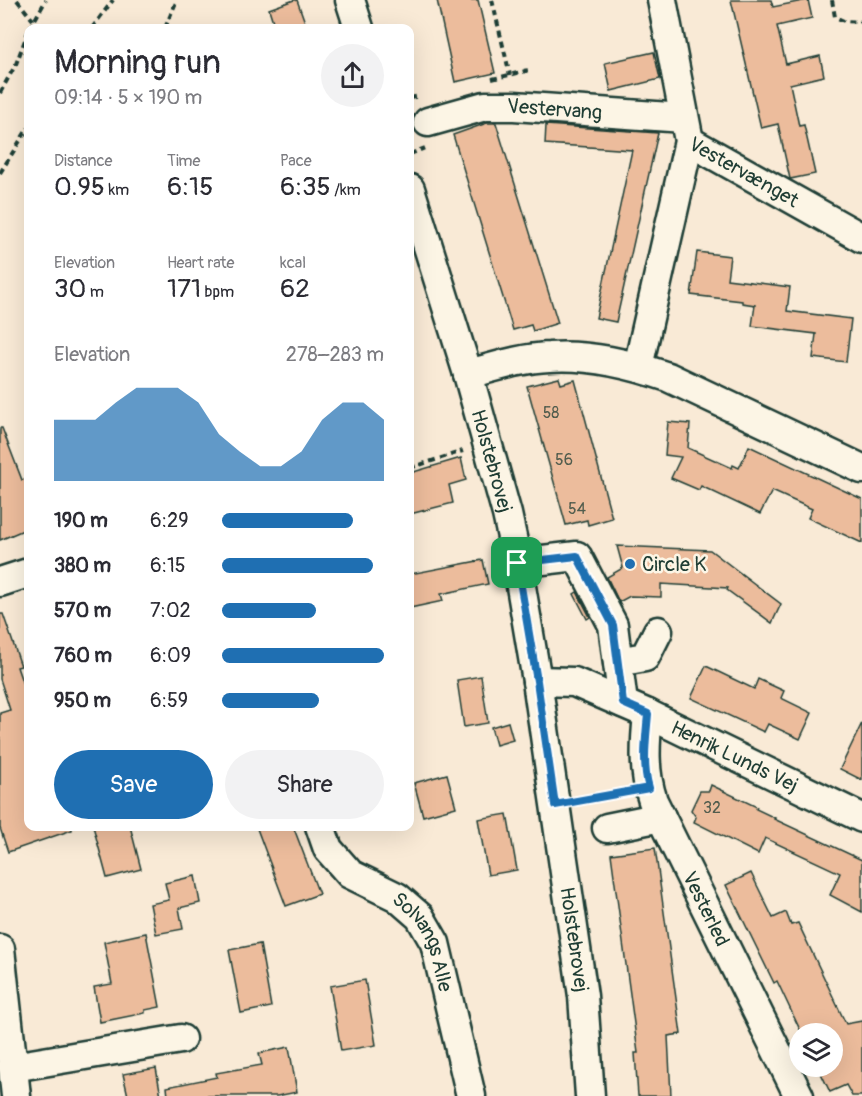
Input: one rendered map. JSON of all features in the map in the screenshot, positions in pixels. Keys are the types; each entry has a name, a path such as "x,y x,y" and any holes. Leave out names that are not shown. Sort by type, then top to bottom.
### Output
{"street":[{"path":"350,0 358,24"},
{"name":"Vestervænget","path":"662,0 686,129 862,238"},
{"name":"Vestervang","path":"428,122 485,106 514,106 686,129"},
{"path":"638,367 686,129"},
{"name":"Holstebrovej","path":"414,202 488,444 507,514 517,563 537,681 582,996 590,1096"},
{"path":"468,374 519,361 549,357 590,358 638,367 668,377 862,470"},
{"name":"Vesterled","path":"517,563 577,556 613,625 618,662 636,708 645,751 646,780 649,788 661,817 799,1096"},
{"path":"0,582 24,574"},
{"path":"618,662 645,657 658,631"},
{"name":"Henrik Lunds Vej","path":"537,681 574,682 636,708 862,818"},
{"path":"607,828 661,817"},
{"name":"Solvangs Alle","path":"322,831 328,849 350,874 397,897 420,917 435,943 471,1096"},
{"path":"0,949 16,1096"},
{"path":"13,1066 181,1039"}],"path":[{"path":"17,0 33,20"},
{"path":"32,24 46,0"},
{"path":"95,24 113,0"},
{"path":"167,24 177,0"},
{"path":"492,0 510,75"},
{"path":"832,0 835,17 844,21 862,22"},
{"path":"0,93 24,44"},
{"path":"0,173 24,134"},
{"path":"414,467 488,444"},
{"path":"555,805 649,788"}],"building":[{"path":"297,0 306,24 274,24 269,9"},
{"path":"437,0 478,0 495,73 455,82"},
{"path":"731,0 771,0 773,7 808,0 812,18 777,26 786,64 820,56 824,76 790,84 799,126 804,125 815,174 790,179 778,124 761,128"},
{"path":"654,52 660,79 611,91 605,63"},
{"path":"487,123 496,123 558,323 533,331 531,325 513,330 453,135"},
{"path":"546,125 658,133 616,322 596,318 632,150 545,144"},
{"path":"697,252 730,256 727,279 790,287 787,311 851,319 846,362 813,358 816,334 752,326 755,305 742,303 742,301 691,295"},
{"path":"559,378 561,384 575,380 612,518 588,525 587,520 566,525 527,386"},
{"path":"668,422 690,424 688,448 732,468 733,465 739,468 749,446 862,499 862,543 808,518 812,509 772,491 760,514 701,486 699,490 671,478 681,457 665,455"},
{"path":"0,428 2,428 22,480 24,479 24,530 0,540"},
{"path":"461,458 466,480 449,485 453,503 414,513 414,472"},
{"path":"617,546 710,550 781,604 772,623 727,590 728,588 661,584 661,597 630,596 619,602 607,577 623,568"},
{"path":"483,560 488,584 441,594 443,601 414,607 414,573"},
{"path":"577,592 590,617 587,619 574,594"},
{"path":"0,614 3,614 21,666 17,667 24,687 24,831 69,831 8,852 0,828 0,713 10,710 0,679"},
{"path":"706,666 754,689 758,679 784,691 781,698 812,713 800,739 768,724 764,732 691,698"},
{"path":"481,676 488,723 464,727 457,680"},
{"path":"508,722 513,740 496,745 491,727"},
{"path":"862,723 862,780 840,769"},
{"path":"447,774 456,807 423,816 414,783"},
{"path":"711,785 757,807 756,809 774,819 862,860 862,912 830,895 840,873 765,838 758,854 694,822 696,817 691,810 700,791 709,791"},
{"path":"507,814 517,870 488,875 478,819"},
{"path":"94,831 131,831 141,869 107,878"},
{"path":"258,831 295,831 319,894 286,906"},
{"path":"655,848 681,1034 668,1036 671,1096 638,1096 635,1053 638,1053 611,854"},
{"path":"751,873 773,918 786,912 791,925 798,923 846,1024 862,1021 862,1096 852,1096 846,1085 830,1092 823,1077 843,1077 843,1023 797,1023 777,981 774,983 726,885"},
{"path":"195,876 200,903 179,908 183,929 156,934 150,904 169,900 165,883"},
{"path":"146,933 160,1007 145,1010 145,1013 100,1022 94,987 112,984 104,942"},
{"path":"260,944 271,1007 241,1013 229,950"},
{"path":"365,980 376,1045 341,1051 330,986"},
{"path":"289,1047 297,1092 277,1096 168,1096 167,1087 217,1077 216,1073 262,1065 259,1053"},
{"path":"156,1068 161,1096 128,1096 123,1074"}],"place":[{"name":"Circle K","path":"630,564"}],"route":[{"path":"577,556 613,625 623,703 648,714 645,751 646,780 649,788 555,805 517,563 577,556"}]}
